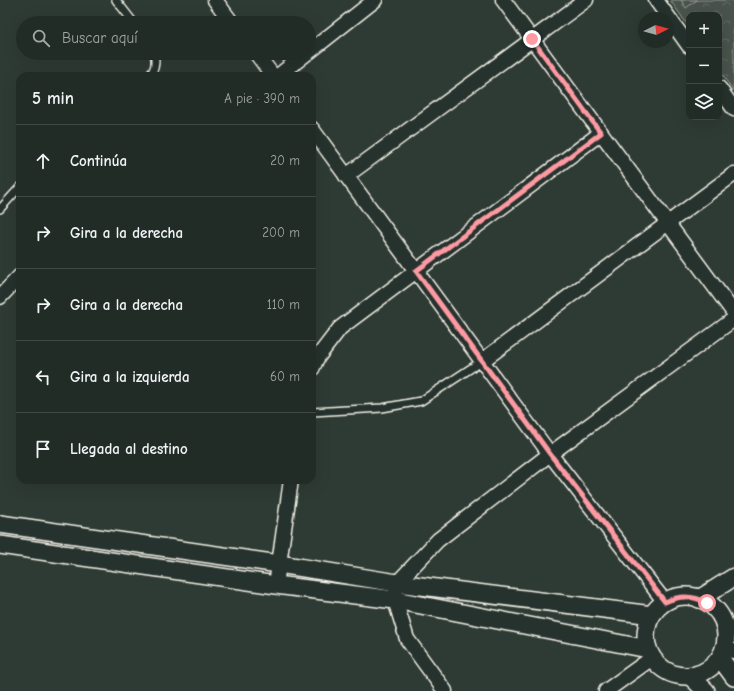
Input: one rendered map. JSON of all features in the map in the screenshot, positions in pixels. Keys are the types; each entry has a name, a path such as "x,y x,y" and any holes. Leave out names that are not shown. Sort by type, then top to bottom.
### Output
{"street":[{"path":"215,0 227,16"},
{"path":"316,46 375,0"},
{"path":"503,0 734,312"},
{"path":"346,176 586,0"},
{"path":"656,0 686,42"},
{"path":"261,60 270,72"},
{"path":"283,72 298,60"},
{"path":"722,92 734,109"},
{"path":"316,360 340,328 601,133"},
{"path":"316,135 550,454 665,602"},
{"path":"482,362 734,174"},
{"path":"0,297 16,280"},
{"path":"445,691 406,639 395,600 397,583 438,540 550,454 734,319"},
{"path":"276,585 290,484"},
{"path":"0,524 279,564 397,583 652,615"},
{"path":"0,545 276,585 395,600 650,654"},
{"path":"699,599 734,577"},
{"path":"727,647 707,670 690,676 682,676 669,672 658,665 650,654 646,632 652,615 665,602 682,597 699,599 707,603 720,615 726,632 727,647 734,677"},
{"path":"606,691 650,654"},
{"path":"690,676 706,691"}],"lane":[{"path":"116,0 129,16"},
{"path":"152,72 156,60"},
{"path":"0,209 16,191"},
{"path":"316,412 382,408 421,401 482,362"}],"green space":[{"path":"670,0 734,0 734,92 722,74 722,12 686,12 686,23"},
{"path":"681,0 697,0 686,8"}],"route":[{"path":"532,39 601,133 416,271 550,454 665,602 673,598 690,597 707,603"}]}
